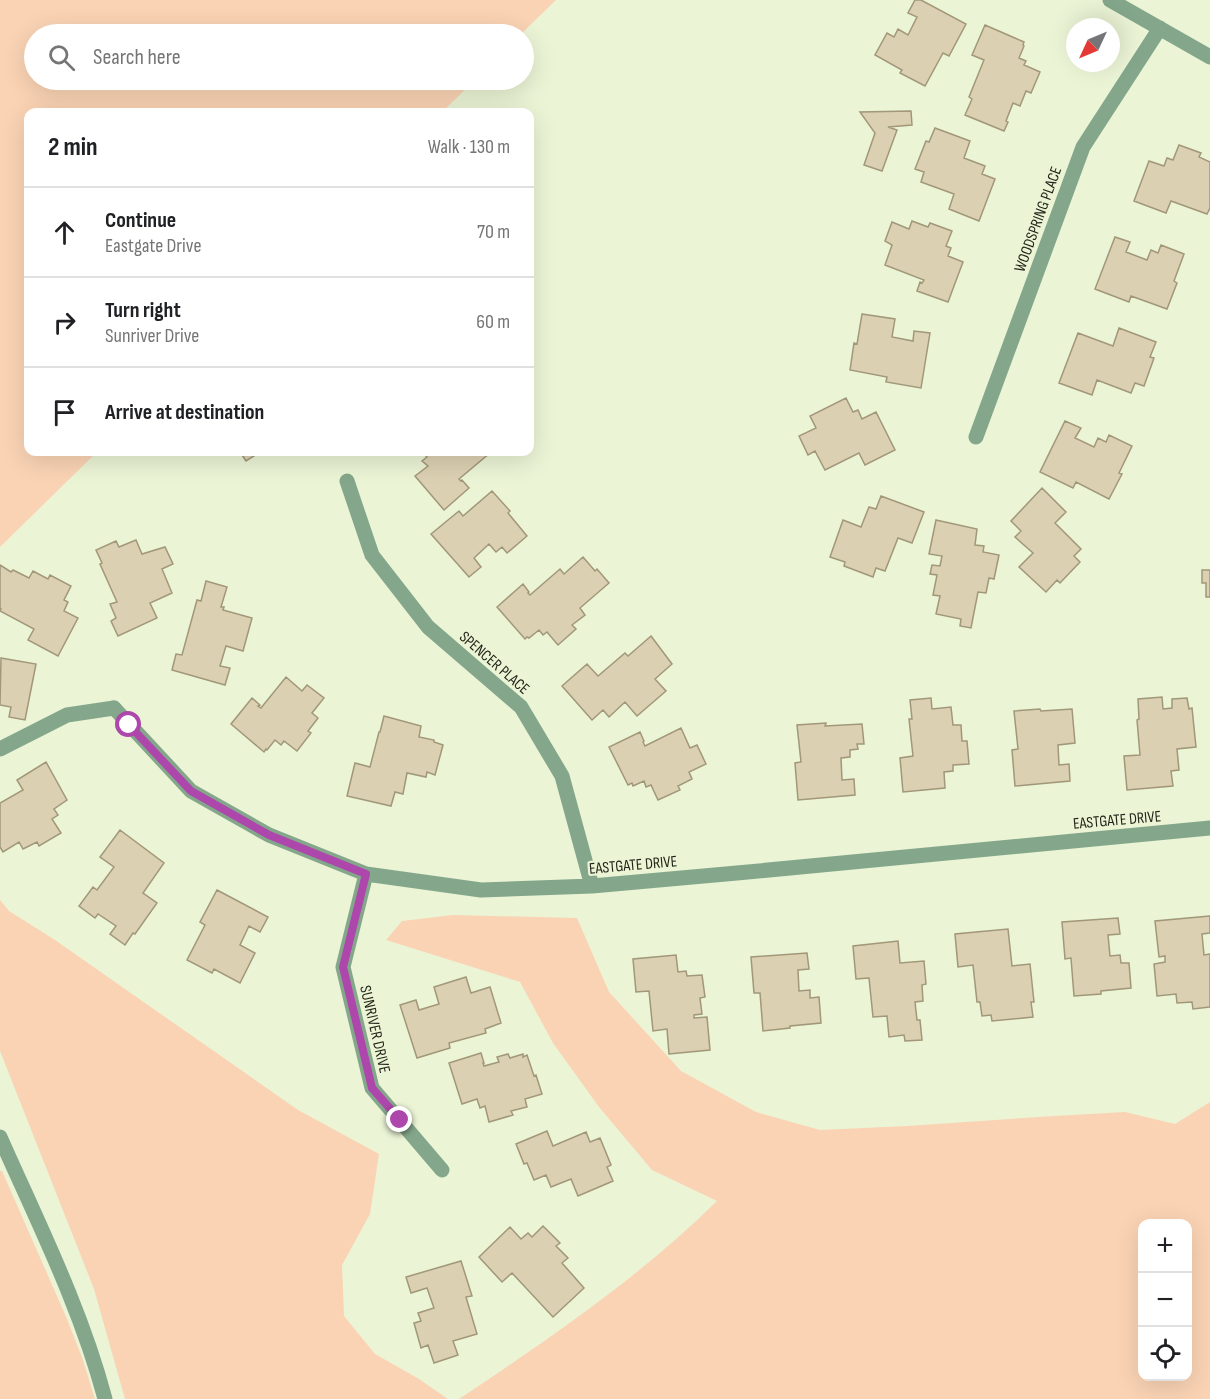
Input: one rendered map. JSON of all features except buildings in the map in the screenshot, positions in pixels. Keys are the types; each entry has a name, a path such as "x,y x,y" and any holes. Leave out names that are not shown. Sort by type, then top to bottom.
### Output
{"street":[{"path":"1110,0 1210,57"},
{"name":"WOODSPRING PLACE","path":"976,436 1083,147 1160,28"},
{"name":"SPENCER PLACE","path":"347,481 372,555 428,627 521,706 562,776 592,886"},
{"name":"EASTGATE DRIVE","path":"0,749 67,714 114,708 191,791 269,835 366,874 481,890 592,886 1210,828"},
{"name":"SUNRIVER DRIVE","path":"366,874 343,967 372,1088 442,1170"},
{"path":"0,1137 78,1314 105,1399"}],"shaded area":[{"path":"0,0 556,0 531,24 24,24 24,90 465,90 446,108 24,108 24,456 93,456 0,547"},
{"path":"0,900 9,911 55,940 298,1110 379,1154 370,1214 342,1265 344,1316 375,1354 419,1379 448,1399 125,1399 94,1289 0,1051"},
{"path":"453,915 577,918 609,992 681,1071 756,1112 820,1130 1125,1112 1175,1124 1210,1102 1210,1399 459,1399 593,1306 657,1256 717,1201 652,1170 599,1107 553,1043 520,982 386,940 402,921"},
{"path":"0,1171 2,1171 67,1319 95,1399 0,1399"}],"route":[{"path":"129,725 191,791 269,835 366,874 343,967 372,1088 400,1120"}]}
